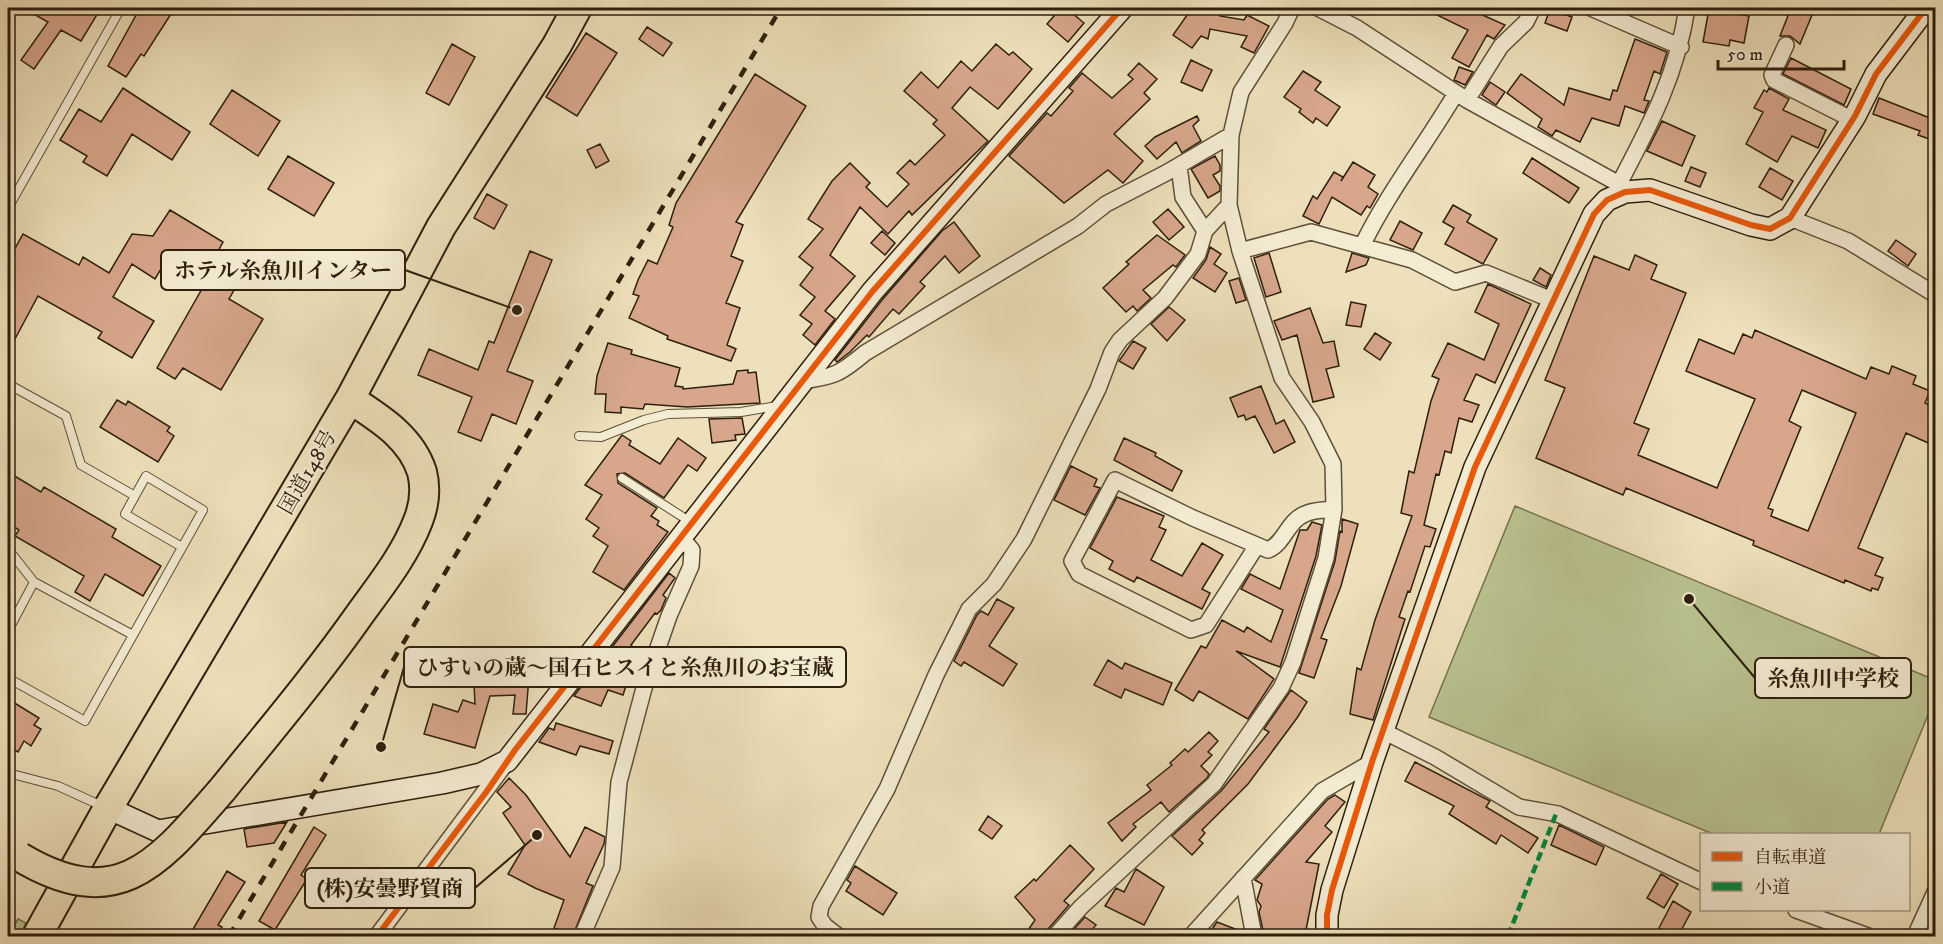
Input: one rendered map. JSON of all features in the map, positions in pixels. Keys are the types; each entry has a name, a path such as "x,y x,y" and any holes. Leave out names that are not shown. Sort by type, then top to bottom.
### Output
{"highway":[{"name":"国道148号","path":"37,936 108,808 350,399 441,227 557,45 577,8"},
{"path":"14,853 49,873 80,882 97,882 128,876 153,864 167,852 222,790 349,631 397,561 418,521 424,490 422,474 416,459 396,432 350,399"}],"street":[{"path":"377,936 487,791 507,761 781,405 872,292 1122,8"},
{"path":"1055,936 1080,907 1214,784 1281,688 1293,662 1326,558 1334,509 1333,464 1312,422 1282,378 1240,251 1229,205 1231,135 1241,92 1286,23 1292,8"},
{"path":"1318,8 1357,27 1462,96 1622,188 1650,190 1751,225 1770,229 1790,218 1853,120 1876,74 1926,8"},
{"path":"1363,244 1375,219 1424,146 1501,46 1526,21 1533,8"},
{"path":"1591,8 1681,47"},
{"path":"1327,936 1332,890 1372,762 1475,467 1594,214 1622,188 1655,116 1681,47 1687,8"},
{"path":"1786,45 1772,75 1774,80 1853,120"},
{"path":"801,381 830,378 845,370 865,353 1078,226 1106,204 1179,166 1231,135"},
{"path":"1179,166 1183,197 1205,231"},
{"path":"838,936 821,931 819,917 821,906 887,789 936,675 969,609 993,584 1024,538 1093,399 1112,352 1120,340 1165,298 1198,254 1205,231 1229,205"},
{"path":"1790,218 1848,241 1935,295"},
{"path":"1240,251 1311,232 1363,244 1412,260 1455,282 1486,273 1552,300"},
{"path":"1256,547 1206,625 1191,630 1079,573 1072,561 1115,480 1256,547 1268,550 1278,546 1290,525 1304,514 1334,509"},
{"path":"582,936 612,867 619,782 644,688 669,616 691,566 692,550 687,530"},
{"path":"1383,731 1435,757 1519,807 1558,814 1700,882"},
{"path":"108,808 158,831 442,783 481,774 507,761"},
{"path":"1191,936 1322,791 1372,762"},
{"path":"1243,878 1254,936"},
{"path":"1915,936 1935,890"},
{"path":"1801,911 1868,936"}],"lane":[{"path":"8,208 121,8"},
{"path":"8,384 66,416 81,465 135,496"},
{"path":"579,436 601,437 644,420 668,414 741,412 781,405"},
{"path":"8,678 85,721 203,510 146,476 126,514 182,547"},
{"path":"622,478 687,530"},
{"path":"8,549 34,582 133,635"},
{"path":"8,631 34,582"},
{"path":"8,773 58,786 108,808"}],"green space":[{"path":"1515,506 1935,680 1935,698 1879,833 1711,833 1429,717"},
{"path":"18,919 26,923 20,936 8,936"}],"building":[{"path":"23,8 101,8 81,41 61,30 34,69 21,60 48,22"},
{"path":"140,8 160,8 171,14 144,56 141,54 126,77 108,66"},
{"path":"1045,8 1066,8 1084,23 1068,42 1047,24 1054,16"},
{"path":"1192,8 1222,8 1220,16 1244,20 1247,15 1269,26 1254,53 1241,47 1247,36 1210,29 1208,39 1201,36 1192,48 1173,35"},
{"path":"1423,8 1467,8 1505,25 1494,39 1487,35 1469,67 1452,58 1468,30"},
{"path":"1791,8 1812,15 1800,44 1790,36 1780,36"},
{"path":"1550,9 1572,17 1567,31 1545,23"},
{"path":"1709,9 1749,16 1744,43 1730,40 1729,46 1703,42"},
{"path":"647,27 672,43 663,56 639,39"},
{"path":"586,33 617,53 577,116 546,97"},
{"path":"1635,39 1667,52 1660,74 1654,71 1644,100 1649,101 1644,113 1625,106 1619,126 1592,118 1580,142 1556,130 1552,136 1538,127 1542,119 1507,93 1521,74 1564,105 1569,88 1610,100 1613,90 1617,91"},
{"path":"452,44 475,57 449,105 426,93"},
{"path":"996,44 1009,55 1013,52 1032,69 998,109 970,87 952,108 988,141 912,215 909,211 888,234 860,207 830,255 855,276 825,311 835,319 815,345 803,335 812,324 800,315 815,297 800,285 813,268 799,257 823,229 808,219 832,181 850,163 870,183 866,187 887,207 909,184 897,173 910,160 915,165 945,135 933,124 937,120 904,91 921,72 938,88 961,61 972,71"},
{"path":"1791,58 1851,89 1844,105 1783,74"},
{"path":"1191,60 1212,70 1202,91 1181,82"},
{"path":"1139,63 1157,79 1144,93 1150,99 1114,134 1143,161 1123,183 1108,170 1064,203 1009,156 1047,113 1051,116 1073,91 1069,88 1082,73 1112,98 1133,79 1128,75"},
{"path":"1459,67 1473,72 1465,85 1454,80"},
{"path":"1303,71 1321,82 1315,90 1340,107 1327,126 1316,118 1313,123 1299,112 1301,109 1284,97"},
{"path":"755,74 806,106 736,222 743,225 731,256 743,261 726,303 740,308 727,345 736,349 731,361 667,339 668,336 629,318 639,296 633,294 638,280 648,260 657,264 673,227 669,225 676,203"},
{"path":"1490,82 1505,92 1496,105 1482,95"},
{"path":"123,88 190,132 172,160 132,134 107,176 83,162 87,156 60,140 79,109 101,122"},
{"path":"1769,88 1789,99 1783,110 1826,130 1818,148 1792,136 1777,162 1746,144 1763,112 1754,108 1764,90 1767,92"},
{"path":"232,90 280,121 258,156 210,124"},
{"path":"1879,98 1935,120 1935,141 1918,135 1920,131 1873,114"},
{"path":"1197,116 1199,120 1193,126 1201,141 1182,153 1176,142 1157,159 1145,146 1155,137"},
{"path":"1662,121 1695,136 1682,166 1647,151"},
{"path":"600,144 609,161 596,168 587,150"},
{"path":"288,156 334,183 314,216 268,189"},
{"path":"1215,156 1220,165 1220,171 1213,175 1220,186 1220,191 1208,198 1191,169"},
{"path":"1532,158 1579,188 1569,203 1523,173"},
{"path":"1353,162 1375,175 1368,187 1378,194 1370,208 1367,206 1361,215 1332,197 1319,224 1303,216 1313,196 1317,199 1334,172 1343,177 1341,181"},
{"path":"1691,167 1706,173 1700,187 1685,181"},
{"path":"1770,168 1793,181 1782,200 1759,187"},
{"path":"487,194 507,205 494,229 474,218"},
{"path":"1453,205 1471,215 1467,222 1497,239 1483,264 1445,244 1454,228 1443,222"},
{"path":"1168,209 1184,227 1169,240 1153,222"},
{"path":"170,210 223,242 209,268 237,285 229,299 263,319 221,390 183,368 175,379 157,368 203,287 164,264 155,279 132,264 113,297 154,321 132,358 98,338 102,332 38,296 8,352 8,261 23,234 79,265 83,257 109,273 132,234 153,236"},
{"path":"1400,221 1422,233 1413,250 1390,240"},
{"path":"954,222 980,256 959,273 945,256 920,282 925,286 899,314 893,309 869,337 867,335 837,362 835,360 882,300 942,231"},
{"path":"882,231 895,243 885,255 871,243"},
{"path":"1157,235 1185,255 1176,267 1173,265 1143,290 1151,298 1137,311 1133,306 1126,312 1103,288 1129,264 1126,262"},
{"path":"1896,240 1916,254 1908,266 1888,251"},
{"path":"1210,247 1221,254 1214,264 1227,273 1215,292 1193,278 1206,260"},
{"path":"530,251 552,260 507,371 533,381 516,424 492,414 481,441 458,432 472,397 418,375 429,349 478,370 489,341 494,343"},
{"path":"1269,253 1281,292 1266,297 1254,258"},
{"path":"1352,253 1369,258 1366,265 1346,272"},
{"path":"1635,255 1657,265 1651,279 1686,293 1634,423 1649,429 1638,455 1717,488 1755,399 1686,371 1699,339 1734,354 1743,334 1752,338 1755,330 1866,379 1871,367 1889,374 1892,366 1916,376 1913,384 1930,391 1925,403 1935,407 1935,446 1906,433 1858,548 1883,558 1875,575 1883,578 1878,590 1872,588 1871,591 1845,580 1844,583 1753,545 1754,541 1626,488 1623,495 1536,458 1565,388 1545,380 1594,256 1629,270","holes":["1802,390 1856,413 1808,531 1771,516 1773,510 1768,508 1801,427 1789,421"]},
{"path":"1540,268 1551,275 1546,287 1533,280"},
{"path":"1239,278 1246,300 1236,303 1229,281"},
{"path":"1488,284 1531,304 1495,383 1476,374 1464,400 1479,405 1472,422 1459,418 1451,453 1445,451 1439,475 1436,474 1424,525 1436,529 1430,547 1425,546 1399,617 1405,619 1373,720 1350,714 1357,668 1361,670 1375,620 1412,516 1401,513 1409,471 1414,473 1431,401 1439,379 1432,376 1448,343 1484,360 1499,324 1475,312"},
{"path":"1351,302 1366,305 1361,327 1346,325"},
{"path":"1169,307 1185,320 1167,341 1151,324"},
{"path":"1310,308 1323,343 1334,341 1339,366 1326,369 1334,397 1313,402 1297,335 1282,340 1274,321"},
{"path":"1375,333 1391,343 1380,360 1364,349"},
{"path":"1133,341 1146,348 1133,369 1119,361"},
{"path":"608,343 632,350 631,354 680,368 675,386 683,387 683,389 733,384 737,371 756,372 760,403 687,407 645,404 643,409 621,407 621,413 605,412 606,394 595,394 597,376"},
{"path":"1261,386 1276,424 1284,420 1295,442 1274,453 1255,416 1246,420 1244,415 1238,417 1230,398"},
{"path":"117,400 126,405 128,401 170,427 167,431 174,436 158,462 100,427"},
{"path":"742,418 745,434 735,435 736,440 712,443 709,419"},
{"path":"622,435 631,441 629,445 660,464 678,438 706,458 697,471 688,465 664,498 625,473 617,474 618,483 657,508 651,516 659,521 657,525 668,532 624,590 593,572 608,546 593,536 599,528 586,519 602,495 585,485"},
{"path":"1124,438 1156,453 1155,456 1182,471 1172,491 1114,460"},
{"path":"1071,466 1097,479 1094,486 1100,488 1085,515 1054,500"},
{"path":"8,472 41,492 44,487 116,529 112,537 161,566 143,596 105,574 90,601 75,592 84,576 15,536 19,530 8,523"},
{"path":"1117,497 1164,516 1159,527 1166,530 1151,560 1182,576 1202,543 1223,555 1202,589 1210,593 1202,609 1137,577 1134,582 1109,569 1113,561 1090,548"},
{"path":"1342,519 1358,524 1341,586 1321,638 1327,640 1314,678 1299,673 1335,561 1340,531 1342,532"},
{"path":"1312,522 1322,525 1316,556 1280,667 1236,651 1274,679 1248,719 1199,691 1193,701 1175,690 1201,646 1206,648 1222,620 1244,632 1247,627 1271,642 1283,610 1241,589 1250,574 1280,589 1300,530 1307,530"},
{"path":"669,573 675,578 663,595 666,598 661,610 655,613 631,645 634,648 621,662 609,651"},
{"path":"997,599 1014,608 989,646 1017,664 1003,686 964,662 961,666 954,661 977,615 981,611 988,615"},
{"path":"1108,660 1122,669 1125,663 1172,683 1163,705 1125,689 1121,698 1094,685"},
{"path":"473,664 530,664 526,714 513,714 515,695 490,696 475,748 424,734 433,704 458,712 463,700 475,704"},
{"path":"597,666 629,677 623,695 608,690 601,706 574,696 584,683 586,684"},
{"path":"1291,690 1307,702 1248,784 1202,830 1205,833 1199,840 1203,843 1192,855 1172,836 1221,791 1269,732 1264,729"},
{"path":"8,699 39,718 34,725 41,729 31,746 24,741 18,752 8,746"},
{"path":"556,723 613,741 609,754 580,746 576,755 539,742 549,728 554,730"},
{"path":"1209,732 1218,741 1208,752 1212,755 1201,766 1209,774 1207,778 1169,812 1161,802 1133,824 1136,827 1122,841 1108,823 1151,790 1147,785 1172,765 1170,763 1185,749 1188,752"},
{"path":"1415,762 1490,801 1486,807 1538,838 1528,853 1501,835 1496,844 1449,814 1454,806 1405,781"},
{"path":"509,778 526,795 570,857 585,827 605,837 586,883 593,886 573,935 554,928 564,900 508,874 525,845 503,813 511,807 497,792"},
{"path":"1335,795 1345,802 1325,826 1332,832 1306,862 1319,864 1305,935 1294,931 1292,936 1264,935 1259,912 1261,906 1257,900 1262,884 1255,880 1328,799"},
{"path":"988,816 1002,826 992,839 979,830"},
{"path":"287,822 274,843 247,847 244,829"},
{"path":"1559,825 1604,847 1596,865 1551,845"},
{"path":"314,827 326,835 301,875 307,879 275,930 259,921"},
{"path":"1070,845 1094,869 1064,901 1069,905 1048,929 1046,936 1024,936 1035,920 1015,897 1034,879 1036,881"},
{"path":"855,866 897,893 883,915 846,891 851,883 847,880"},
{"path":"1136,869 1164,887 1144,925 1105,906 1116,888 1124,892"},
{"path":"227,871 245,882 218,925 222,927 217,936 189,936"},
{"path":"1661,874 1678,884 1664,908 1647,898"},
{"path":"1673,901 1691,912 1678,936 1659,928"},
{"path":"1085,917 1096,925 1087,936 1081,936 1073,930"},
{"path":"1217,922 1243,932 1244,936 1207,936"}],"railway":[{"path":"229,936 781,8"}],"marked path":[{"path":"1508,936 1556,814"}],"cycle path":[{"path":"377,936 487,791 515,750 872,292 1122,8"},
{"path":"1327,936 1327,915 1332,890 1372,762 1475,467 1594,214 1607,200 1625,192 1650,190 1751,225 1770,229 1790,218 1855,116 1876,74 1926,8"}],"place":[{"name":"ホテル糸魚川インター","path":"517,310"},
{"name":"糸魚川中学校","path":"1689,599"},
{"name":"ひすいの蔵～国石ヒスイと糸魚川のお宝蔵","path":"381,747"},
{"name":"(株)安曇野貿商","path":"537,835"}]}
